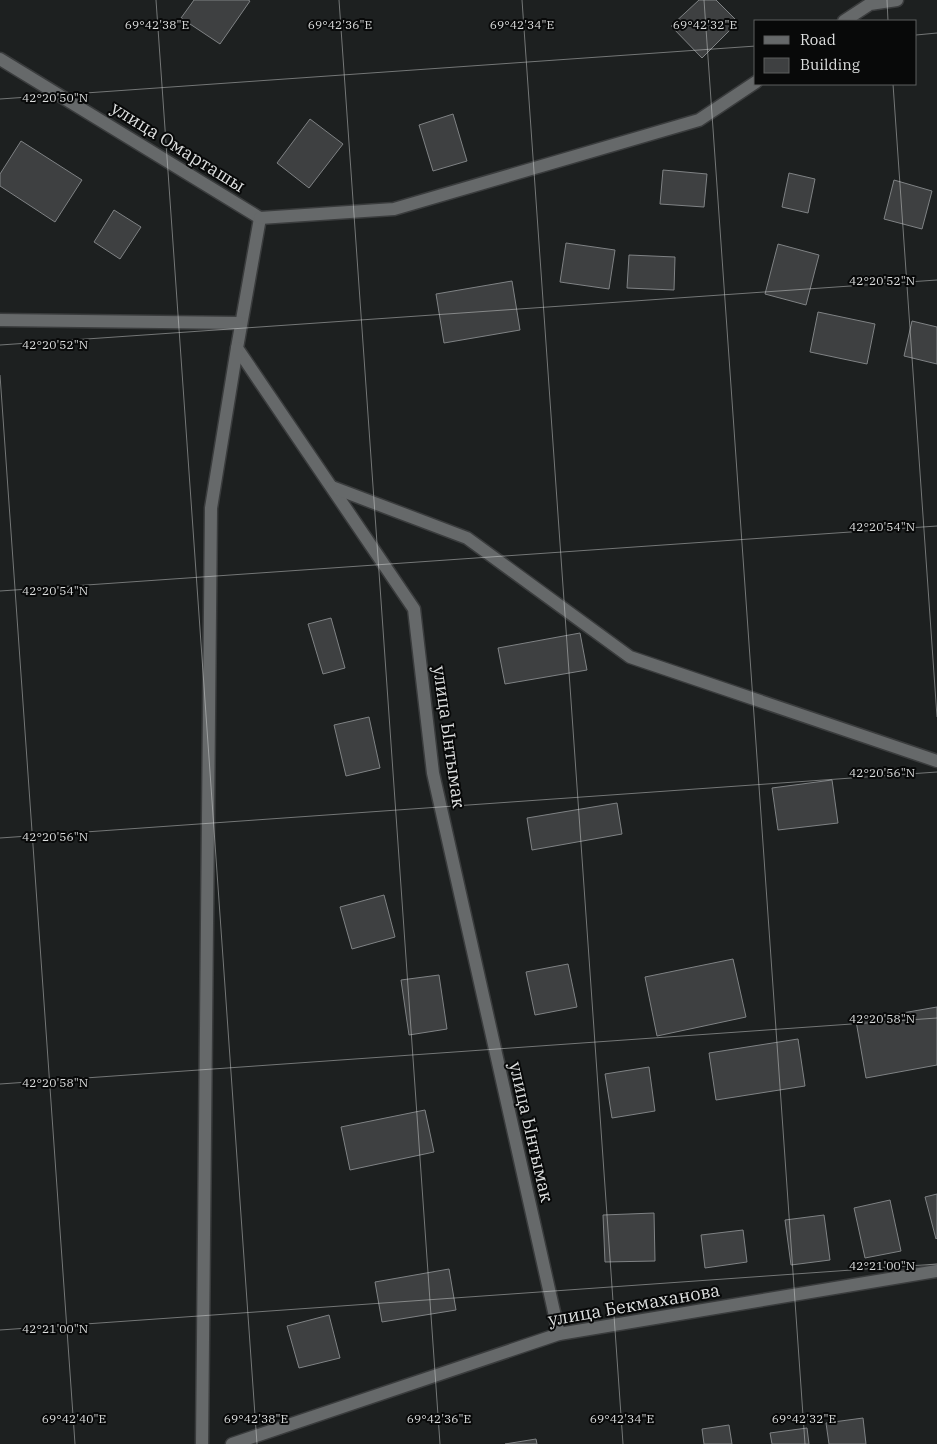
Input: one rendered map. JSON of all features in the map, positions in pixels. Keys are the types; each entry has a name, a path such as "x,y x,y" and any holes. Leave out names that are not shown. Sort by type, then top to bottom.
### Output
{"street":[{"path":"846,20 870,4 897,0"},
{"name":"улица Омарташы","path":"0,59 260,218"},
{"path":"202,1444 211,508 260,218 394,209 699,120 754,83"},
{"path":"0,320 241,323"},
{"name":"улица Ынтымак","path":"237,348 414,609 433,773 558,1334"},
{"path":"332,487 467,538 630,657 937,761"},
{"name":"улица Бекмаханова","path":"232,1444 558,1334 937,1271"}],"building":[{"path":"194,0 250,1 220,44 181,18"},
{"path":"699,0 716,0 738,22 702,58 671,26"},
{"path":"453,114 467,161 433,171 419,125"},
{"path":"310,119 343,144 309,188 277,163"},
{"path":"21,141 82,180 55,222 0,186 0,174"},
{"path":"663,170 707,174 704,207 660,204"},
{"path":"789,173 815,179 808,213 782,207"},
{"path":"894,180 932,191 922,229 884,219"},
{"path":"114,210 141,227 120,259 94,242"},
{"path":"566,243 615,250 609,289 560,282"},
{"path":"778,244 819,255 806,305 765,294"},
{"path":"629,255 675,257 674,290 627,288"},
{"path":"512,281 520,330 444,343 436,294"},
{"path":"818,312 875,324 867,364 810,352"},
{"path":"912,321 937,327 937,364 904,356"},
{"path":"331,618 345,668 323,674 308,624"},
{"path":"580,633 587,670 505,684 498,648"},
{"path":"369,717 380,768 346,776 334,725"},
{"path":"832,780 838,823 778,830 772,788"},
{"path":"617,803 622,834 532,850 527,818"},
{"path":"384,895 395,937 352,949 340,907"},
{"path":"733,959 746,1017 657,1036 645,977"},
{"path":"568,964 577,1007 535,1015 526,972"},
{"path":"439,975 447,1029 409,1035 401,980"},
{"path":"937,1007 937,1065 866,1078 856,1021"},
{"path":"798,1039 805,1086 716,1100 709,1053"},
{"path":"649,1067 655,1111 612,1118 605,1074"},
{"path":"425,1110 434,1152 350,1170 341,1127"},
{"path":"937,1194 937,1238 936,1239 925,1197"},
{"path":"890,1200 901,1251 865,1258 854,1208"},
{"path":"654,1213 655,1261 605,1262 603,1215"},
{"path":"824,1215 830,1260 791,1265 785,1220"},
{"path":"743,1230 747,1262 705,1268 701,1235"},
{"path":"449,1269 456,1310 382,1322 375,1282"},
{"path":"329,1315 340,1358 299,1368 287,1326"},
{"path":"863,1418 866,1444 829,1444 826,1423"},
{"path":"729,1425 732,1444 704,1444 702,1429"},
{"path":"807,1428 809,1444 772,1444 770,1433"},
{"path":"536,1439 537,1444 505,1444"}]}
